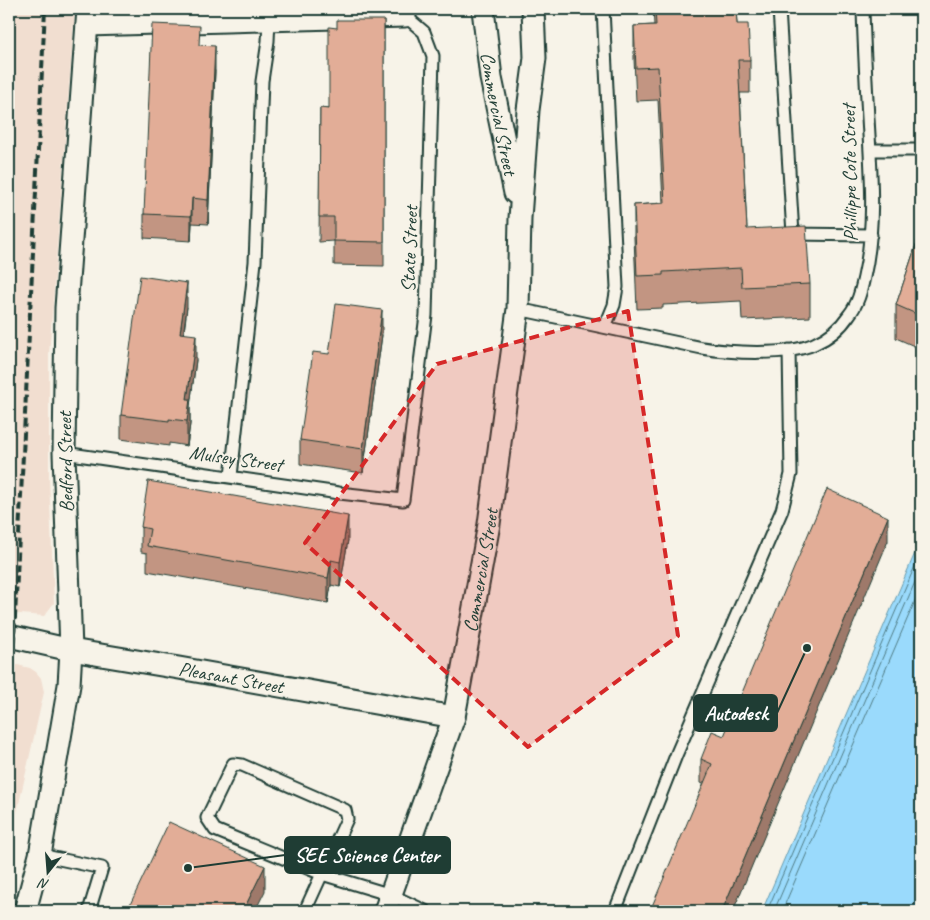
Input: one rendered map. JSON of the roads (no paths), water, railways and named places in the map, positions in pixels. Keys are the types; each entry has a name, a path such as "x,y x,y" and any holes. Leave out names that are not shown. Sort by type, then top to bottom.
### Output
{"street":[{"name":"Commercial Street","path":"483,9 491,78 520,218"},
{"name":"Commercial Street","path":"388,903 454,717 489,524 518,309 520,218 528,110 536,58 533,9"},
{"path":"87,17 269,20 405,12"},
{"name":"Bedford Street","path":"25,911 40,855 69,686 71,650 64,452 66,308 87,17"},
{"name":"Pleasant Street","path":"9,636 71,650 189,669 454,717"}],"lane":[{"path":"603,9 617,287 614,305 605,327"},
{"path":"779,9 792,234 871,235"},
{"name":"Phillippe Cote Street","path":"518,309 711,349 730,351 789,350 814,344 835,331 850,315 859,297 869,256 871,235 870,150 863,9"},
{"name":"State Street","path":"403,500 426,315 433,56 424,32 405,12"},
{"path":"231,476 255,262 262,81 269,20"},
{"path":"870,150 921,150"},
{"path":"615,911 677,753 782,510 791,474 789,350"},
{"name":"Mulsey Street","path":"64,452 339,493 403,500"},
{"path":"305,911 322,874 347,819 345,810 242,765 233,764 208,818 215,830 322,874 388,903 425,911"},
{"path":"40,855 102,868 89,911"}],"water":[{"path":"921,539 921,911 762,911"}],"railway":[{"path":"9,667 14,637 45,9"}],"place":[{"name":"Autodesk","path":"807,648"},
{"name":"SEE Science Center","path":"188,868"}]}
